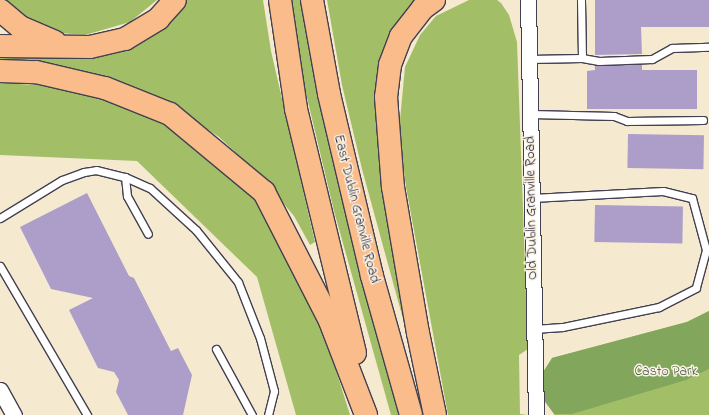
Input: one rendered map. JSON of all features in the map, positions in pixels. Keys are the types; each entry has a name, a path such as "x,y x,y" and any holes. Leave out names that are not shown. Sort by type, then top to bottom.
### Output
{"main road":[{"path":"0,46 72,48 95,46 125,39 158,19 175,0"},
{"path":"280,0 296,109 371,415"},
{"name":"East Dublin Granville Road","path":"312,0 329,94 372,276 411,415"},
{"path":"434,0 423,8 400,36 390,65 386,97 393,186 418,334 435,415"},
{"path":"0,10 20,28 72,48"},
{"path":"0,71 36,72 105,88 170,114 264,192 330,321 366,415"}],"street":[{"name":"Old Dublin Granville Road","path":"528,0 536,415"},
{"path":"0,390 14,415"}],"lane":[{"path":"581,0 582,58"},
{"path":"529,59 582,58 599,61 652,59 672,48 709,47"},
{"path":"531,114 614,116 627,121 703,120"},
{"path":"0,218 62,180 96,170 125,177 150,188 196,230 238,282 260,338 274,391 268,415"},
{"path":"125,177 127,196 148,234"},
{"path":"532,198 663,191 692,198 706,250 696,288 659,307 562,327 534,329"},
{"path":"0,266 87,415"},
{"path":"216,349 252,415"}],"green space":[{"path":"4,0 157,0 130,22 85,35 59,33 34,24"},
{"path":"186,0 263,0 271,51 315,242 310,245 294,216 258,173 219,137 179,110 98,76 31,62 0,61 0,55 77,57 179,10"},
{"path":"289,0 302,0 405,415 391,415 334,211 304,85"},
{"path":"327,0 423,0 384,61 411,329 406,330 362,169 342,85"},
{"path":"469,0 497,0 501,3 509,15 517,42 528,349 519,355 520,414 528,415 448,415 406,187 399,131 405,67 420,35 436,16"},
{"path":"0,83 58,86 117,102 171,126 256,197 324,332 350,415 296,415 257,277 137,161 0,155"},
{"name":"Casto Park","path":"709,311 709,415 554,415 552,358 687,322"},
{"name":"Casto Park","path":"709,311 709,369 686,380 572,414 554,414 543,399 543,372 552,358 687,322"}],"building":[{"path":"595,0 709,0 709,27 641,27 642,54 595,55"},
{"path":"642,64 642,70 697,70 697,109 587,109 587,71 595,70 595,65"},
{"path":"628,134 704,135 703,169 627,168"},
{"path":"87,193 129,276 134,278 171,351 178,348 192,375 183,415 128,415 116,392 119,380 114,372 98,368 69,310 93,298 51,289 20,227"},
{"path":"595,205 683,207 682,244 594,242"}]}
